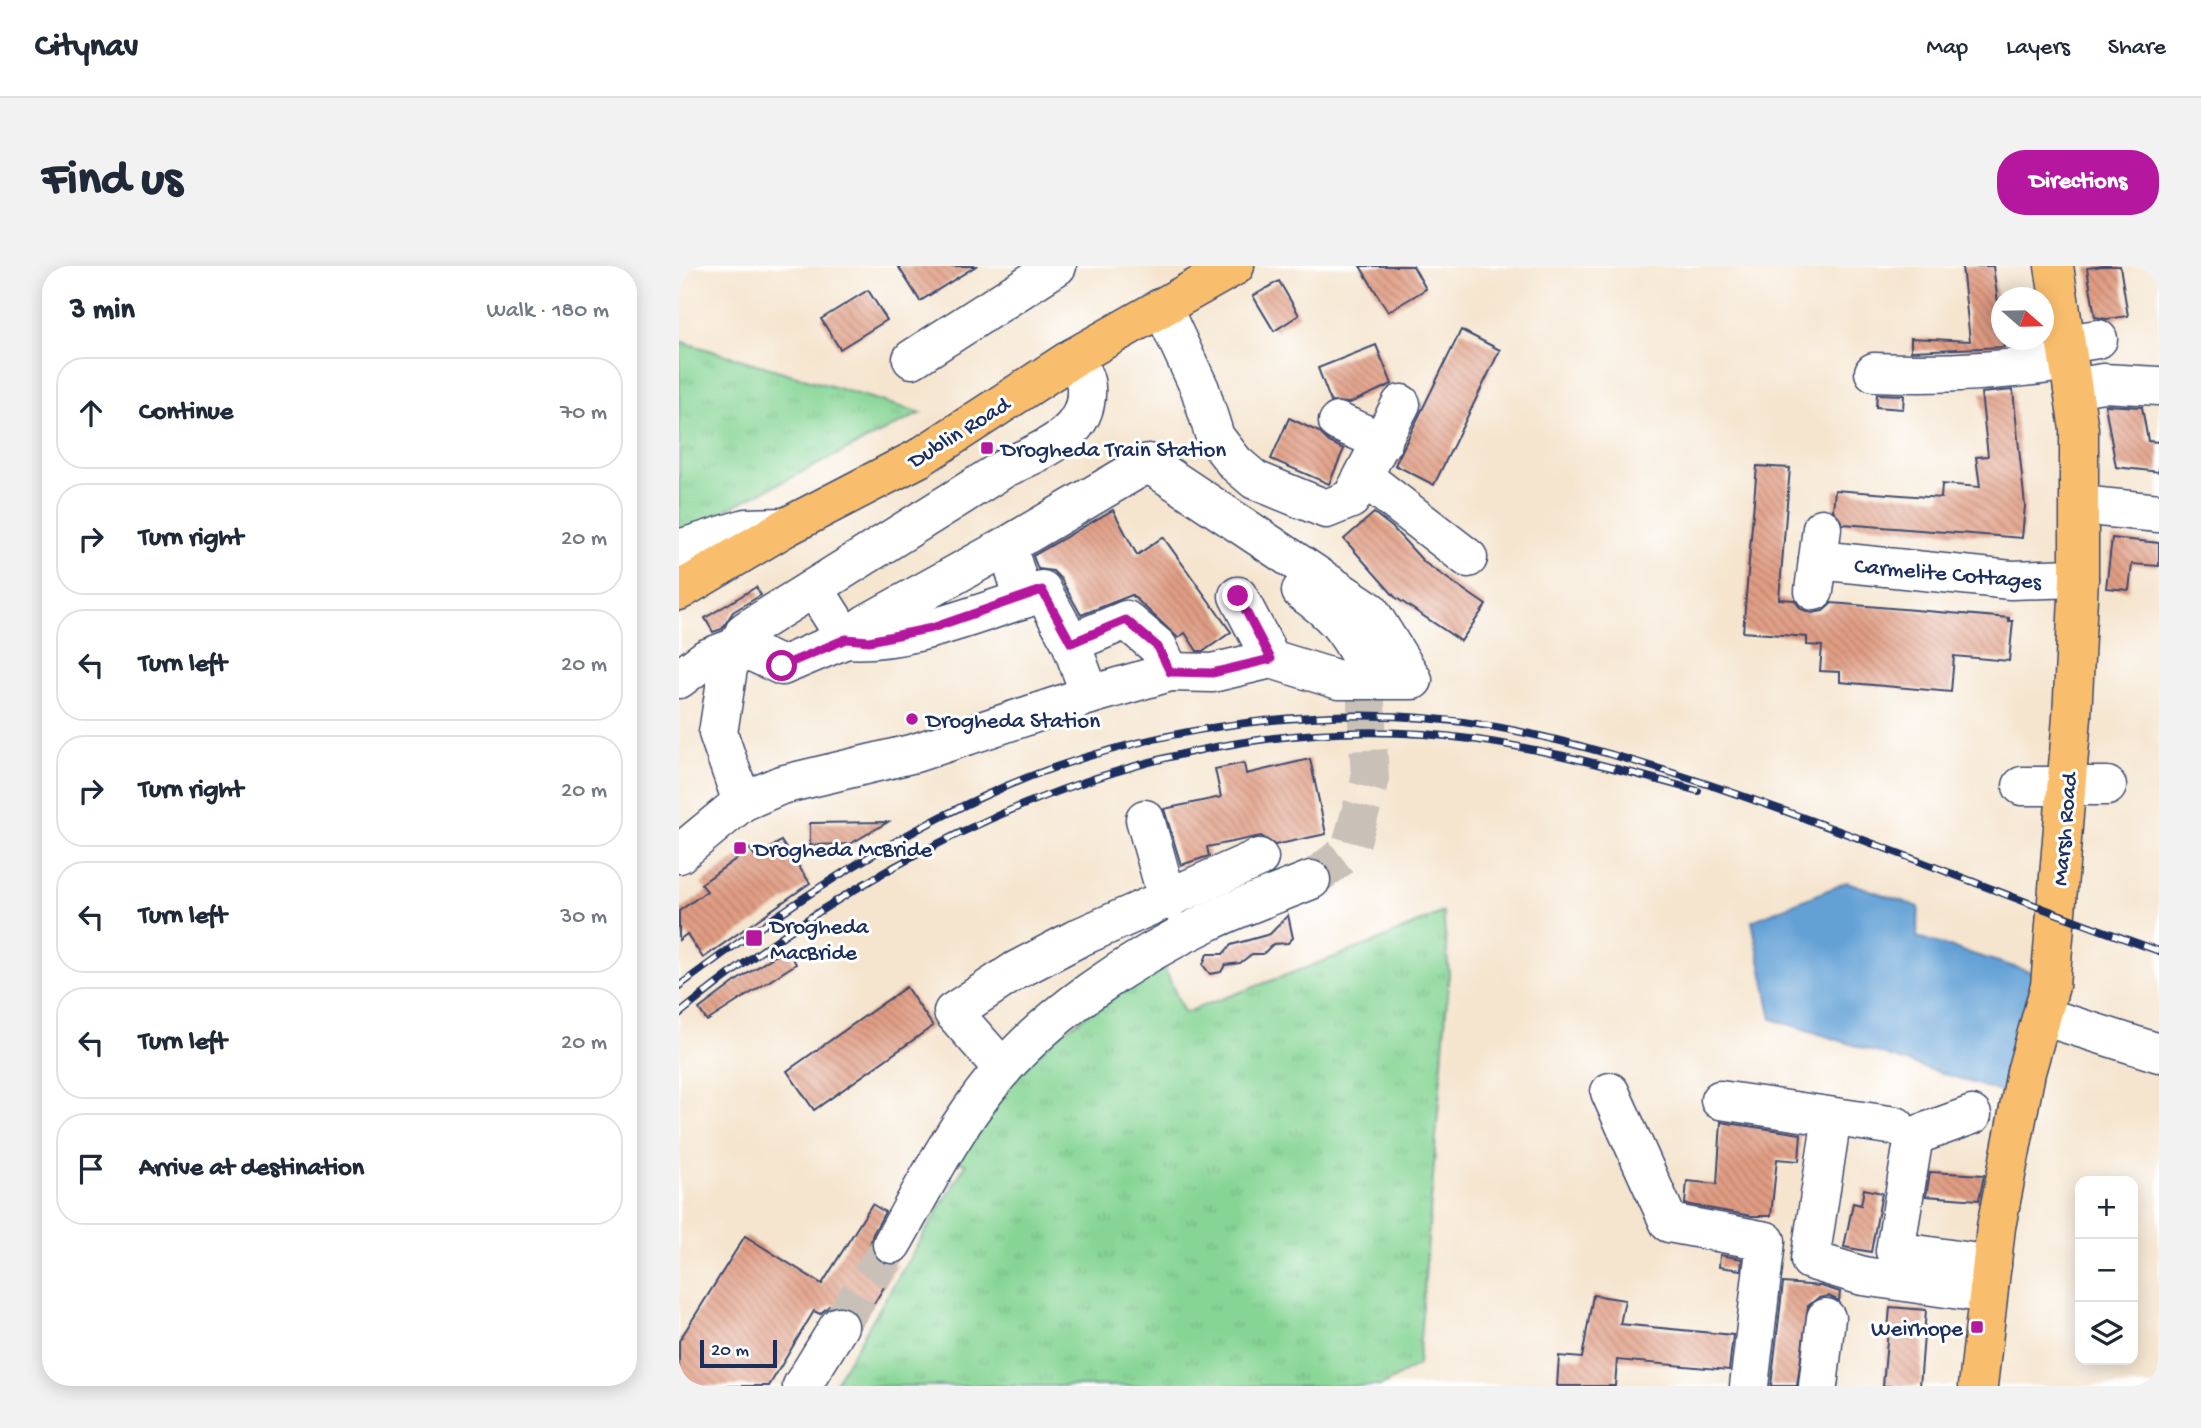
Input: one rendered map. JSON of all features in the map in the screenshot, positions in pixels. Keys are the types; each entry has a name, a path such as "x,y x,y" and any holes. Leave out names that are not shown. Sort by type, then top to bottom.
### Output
{"main road":[{"name":"Dublin Road","path":"679,591 786,527 919,458 1074,357 1235,266"},
{"name":"Marsh Road","path":"1978,1386 1990,1279 2018,1110 2050,986 2067,786 2079,578 2079,429 2076,358 2054,266"}],"street":[{"path":"912,359 1057,266"},
{"path":"1162,307 1200,389 1215,437 1255,480 1326,509 1351,499 1365,478 1401,404"},
{"path":"743,803 718,733 728,668 745,631 1005,468 1046,448 1073,430 1085,406 1086,385 1074,357"},
{"path":"1874,372 1955,374 2009,371 2076,358 2103,383 2159,386"},
{"path":"1338,422 1383,442"},
{"path":"679,679 707,658 739,646 782,666 846,639 866,624 1007,546 1148,463 1370,611 1413,680 1339,680 1271,659 1212,673 1170,672 1090,695 915,753 781,785 743,803 679,854"},
{"path":"1129,473 1327,609 1349,633 1364,664"},
{"path":"1365,478 1468,558"},
{"path":"2080,505 2159,513"},
{"path":"679,549 745,528 786,527"},
{"path":"1007,546 1024,599"},
{"name":"Carmelite Cottages","path":"1818,560 2011,580 2079,578"},
{"path":"814,588 846,639"},
{"path":"846,639 869,641 932,628 1024,599 1042,590 1071,643 1090,695"},
{"path":"1238,596 1271,659"},
{"path":"1071,643 1126,620 1158,647 1170,672"},
{"path":"2022,786 2107,786"},
{"path":"1145,819 1168,901"},
{"path":"1003,1069 953,1012 1015,971 1080,937 1168,901 1259,858"},
{"path":"892,1244 957,1131 1027,1041 1147,954 1208,921 1311,880"},
{"path":"2042,1016 2159,1054"},
{"path":"1610,1092 1669,1223 1766,1241 1749,1386"},
{"path":"1720,1100 1896,1126"},
{"path":"1972,1115 1914,1136 1895,1251 1990,1279"},
{"path":"1832,1117 1810,1260 1863,1276 1990,1279"},
{"path":"1818,1386 1826,1318"},
{"path":"802,1386 839,1326"}],"green space":[{"path":"679,341 921,413 679,533"},
{"path":"1443,912 1449,974 1418,1365 1381,1386 833,1386 966,1164 956,1160 999,1095 1054,1038 1162,962 1184,1013 1375,942"}],"water":[{"path":"1847,882 1919,907 1917,937 2034,973 2004,1093 1772,1019 1752,921"}],"building":[{"path":"898,266 976,266 920,301"},
{"path":"1360,266 1413,266 1426,289 1388,312"},
{"path":"1962,266 1993,266 1996,287 1991,287 1991,348 1911,351 1911,338 1970,341"},
{"path":"2120,266 2128,316 2107,319 2095,317 2087,268"},
{"path":"1279,281 1299,315 1274,331 1253,296"},
{"path":"868,290 887,320 840,349 821,319"},
{"path":"1461,330 1500,350 1434,485 1395,465"},
{"path":"1376,345 1392,384 1350,403 1331,402 1318,368"},
{"path":"2013,390 2025,506 2022,538 1843,524 1833,510 1835,490 1941,498 1942,484 1980,487 1976,457 1988,456 1981,393"},
{"path":"1877,394 1904,395 1903,409 1876,407"},
{"path":"2105,405 2142,407 2148,441 2159,442 2159,472 2116,467"},
{"path":"1289,418 1319,432 1329,442 1344,449 1329,484 1271,459"},
{"path":"1757,466 1790,468 1779,599 1794,600 1801,609 1812,613 1823,611 1832,603 2009,618 2009,621 2013,621 2009,661 1954,656 1951,692 1840,682 1840,672 1820,671 1822,646 1807,645 1807,637 1743,632"},
{"path":"1113,510 1137,555 1163,537 1231,632 1204,651 1197,651 1185,633 1178,638 1132,595 1081,615 1061,579 1053,571 1038,569 1033,556"},
{"path":"1374,513 1392,527 1425,563 1486,605 1461,641 1395,597 1344,539"},
{"path":"2112,538 2159,543 2159,566 2132,564 2129,590 2106,588"},
{"path":"756,587 761,595 733,612 722,629 713,632 705,618"},
{"path":"1310,759 1326,834 1275,845 1261,836 1207,847 1209,856 1181,865 1164,809 1221,797 1215,769 1244,763 1246,774"},
{"path":"888,822 850,844 810,845 810,823"},
{"path":"781,841 810,883 703,958 687,934 679,940 679,911 707,891 701,884 750,849 756,858"},
{"path":"1288,915 1293,938 1288,943 1273,944 1263,954 1252,954 1240,963 1225,965 1221,972 1210,974 1203,965 1207,954 1223,954 1231,945 1270,934"},
{"path":"787,948 796,964 707,1021 699,1009"},
{"path":"906,987 933,1026 814,1110 787,1071"},
{"path":"1721,1122 1801,1134 1799,1161 1777,1159 1771,1216 1752,1216 1685,1204 1687,1181 1717,1184"},
{"path":"1930,1172 1984,1175 1979,1200 1926,1196"},
{"path":"1864,1189 1882,1193 1871,1252 1844,1247 1853,1203 1861,1205"},
{"path":"872,1204 885,1212 873,1234 870,1245 873,1255 882,1263 898,1264 861,1325 858,1315 850,1307 840,1304 829,1306 820,1314 814,1311 769,1386 679,1386 679,1341 745,1236 822,1284"},
{"path":"1720,1255 1742,1259 1741,1270 1719,1267"},
{"path":"1783,1283 1821,1286 1840,1292 1839,1301 1829,1296 1818,1298 1808,1306 1797,1386 1771,1386"},
{"path":"1593,1295 1625,1300 1620,1324 1733,1335 1729,1370 1617,1360 1615,1386 1557,1386 1559,1356 1582,1358"},
{"path":"1890,1307 1926,1310 1920,1386 1883,1386"}],"tunnel":[{"path":"1311,880 1349,851 1370,780 1364,664"},
{"path":"839,1326 892,1244"}],"railway":[{"path":"679,986 836,877 918,829 1004,787 1061,765 1121,747 1183,733 1310,717 1436,719 1496,727 1609,754 1774,807 2159,951"},
{"path":"679,1014 759,953 844,896 933,846 1026,804 1123,770 1221,746 1322,734 1424,734 1459,737 1597,764 1698,791"}],"place":[{"name":"Drogheda Train Station","path":"987,448"},
{"name":"Drogheda Station","path":"912,719"},
{"name":"Drogheda McBride","path":"740,848"},
{"name":"Drogheda MacBride","path":"754,938"},
{"name":"Weirhope","path":"1977,1327"}],"route":[{"path":"782,666 846,639 869,641 932,628 1024,599 1042,590 1071,643 1126,620 1158,647 1170,672 1212,673 1271,659 1238,596"}]}
